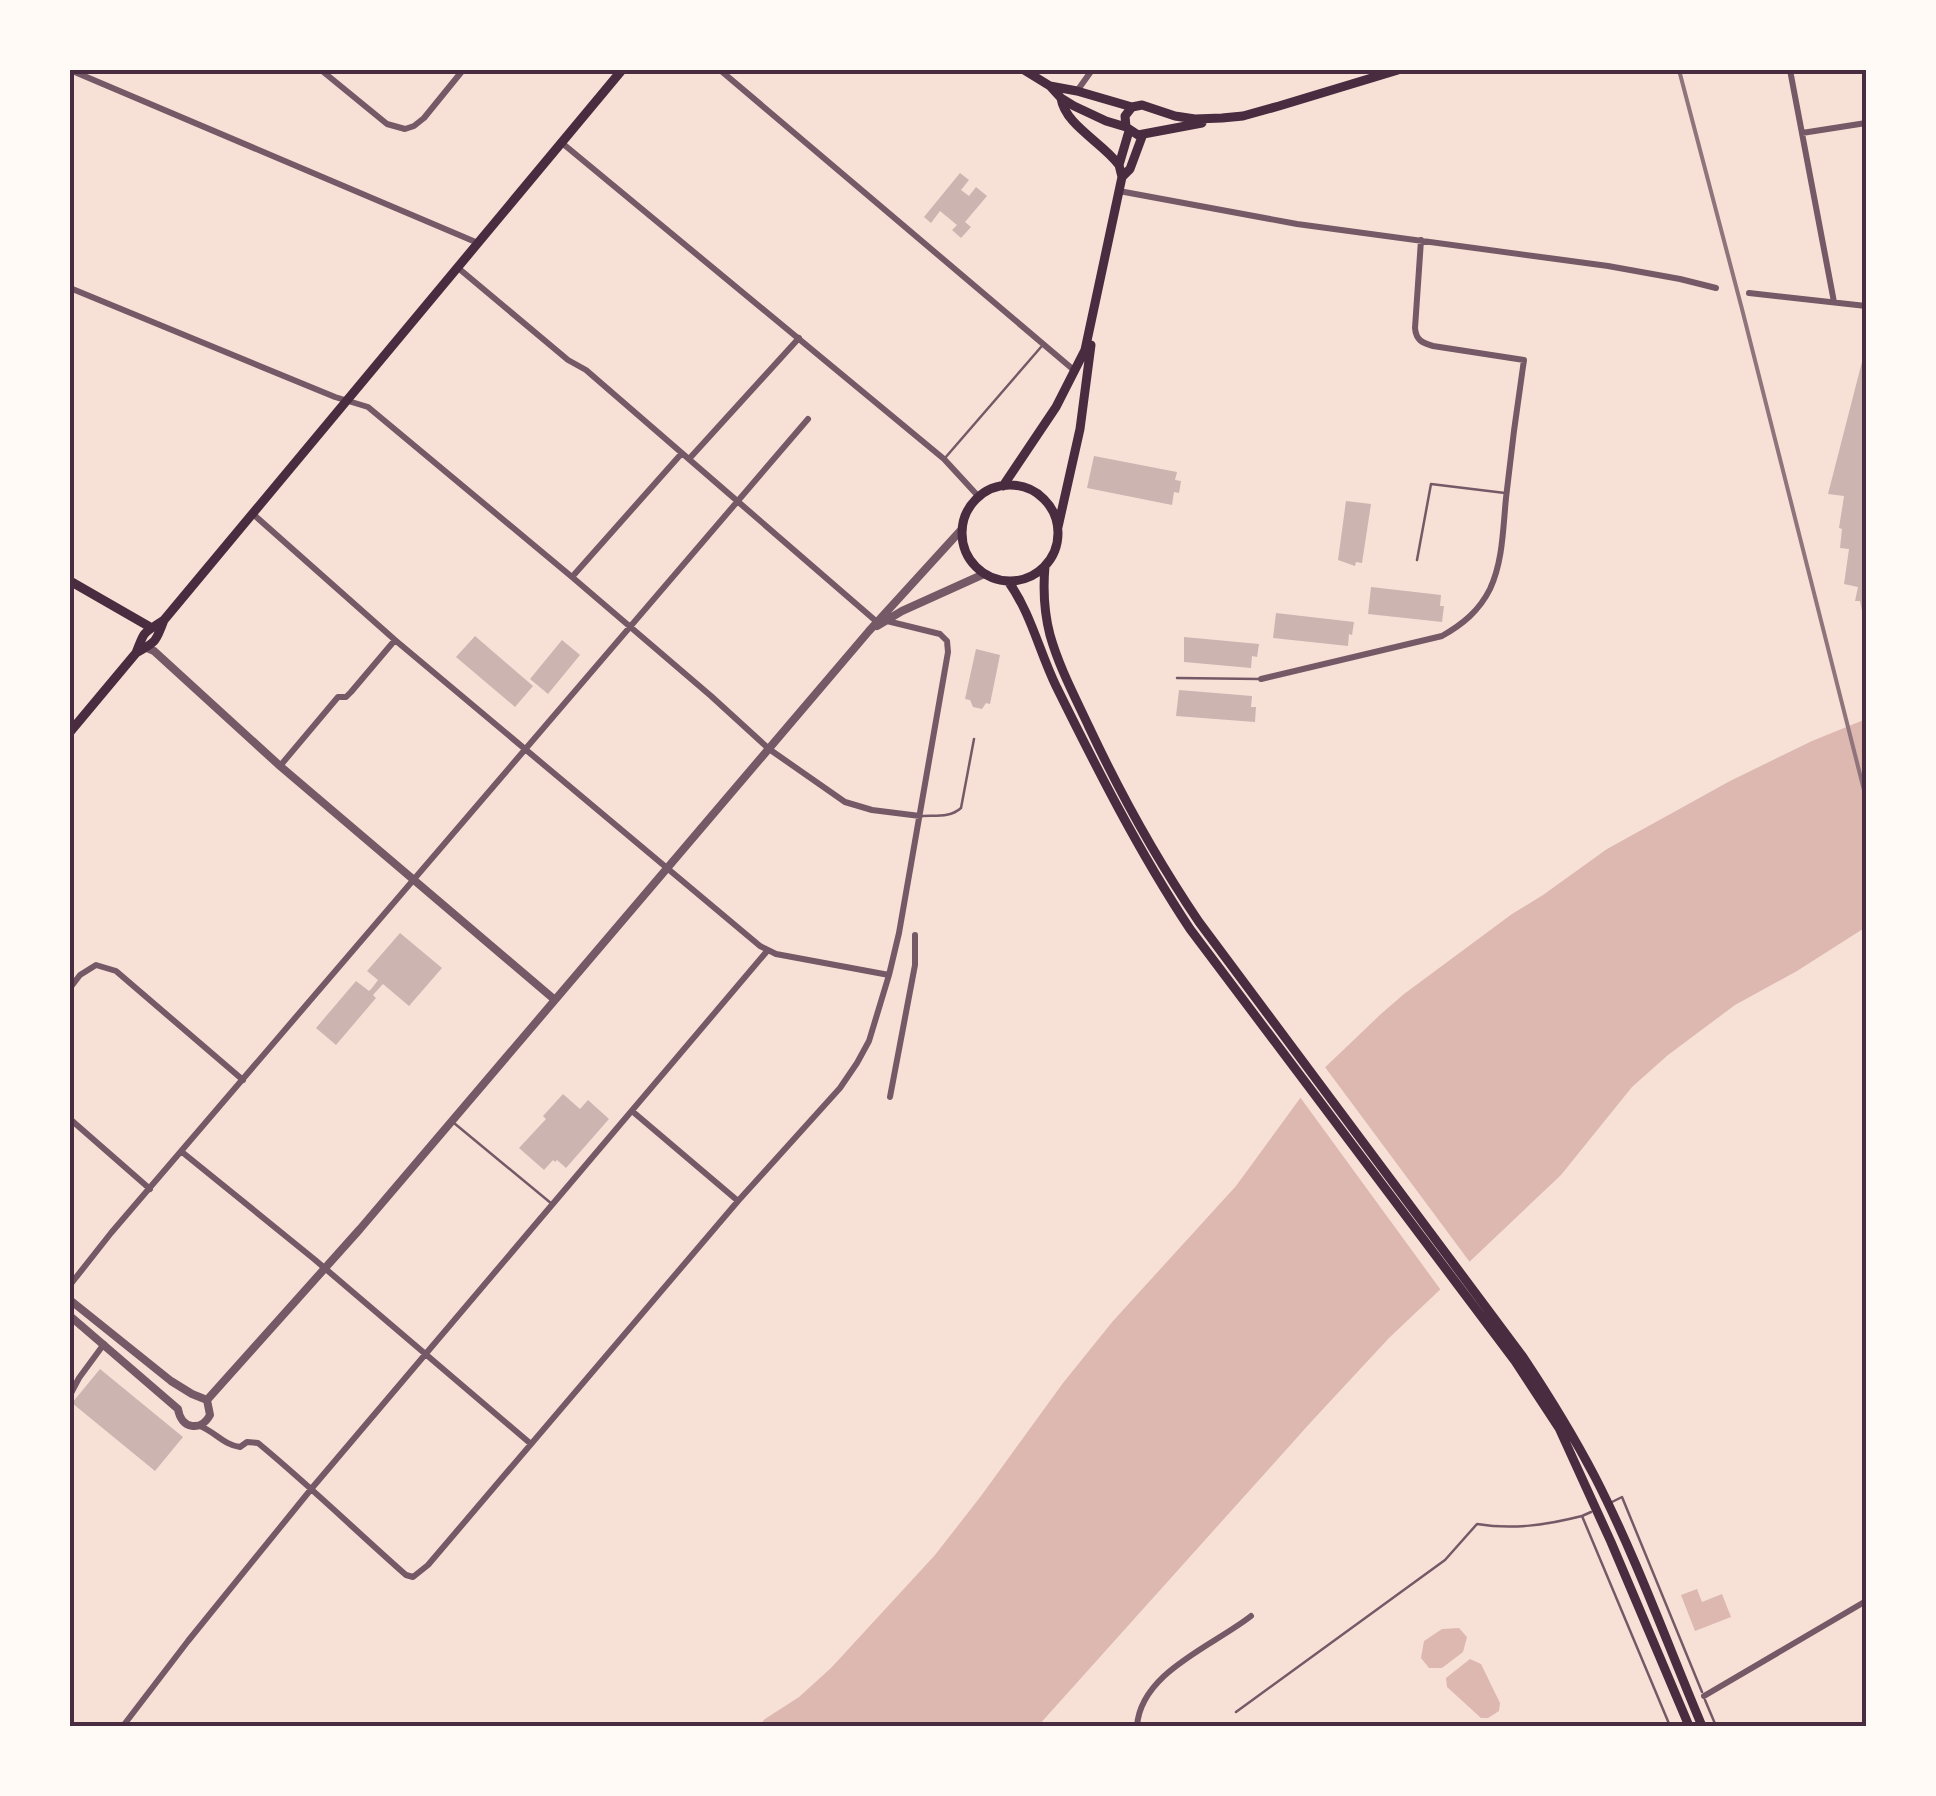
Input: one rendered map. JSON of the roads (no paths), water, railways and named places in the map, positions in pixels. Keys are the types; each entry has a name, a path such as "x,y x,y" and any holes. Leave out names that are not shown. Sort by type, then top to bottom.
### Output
{"main road":[{"path":"153,626 622,70"},
{"path":"1024,70 1050,86 1060,98 1138,135 1222,118"},
{"path":"1050,86 1132,108 1142,106 1195,119 1222,118 1280,106 1398,70"},
{"path":"1060,98 1069,119 1119,164"},
{"path":"1003,486 1076,372 1091,332 1120,191 1119,164 1126,116 1132,108"},
{"path":"1122,177 1154,122 1150,110"},
{"path":"1058,530 1053,512 1042,498 1020,486 1003,486 979,497 962,529 973,564 984,574 1008,581 1028,578 1045,566 1055,549 1080,429 1099,290"},
{"path":"1045,566 1049,633 1096,755 1154,875 1190,929 1515,1361 1559,1428 1689,1726"},
{"path":"70,581 153,626 159,637 70,732"},
{"path":"1008,581 1027,610 1053,679 1162,867 1524,1357 1566,1424 1641,1578 1702,1726"}],"street":[{"path":"70,70 478,242"},
{"path":"321,70 387,124 405,129 424,118 464,70"},
{"path":"720,70 1076,372"},
{"path":"1077,91 1092,70"},
{"path":"1790,70 1834,302"},
{"path":"1802,133 1866,124"},
{"path":"562,143 944,459 979,497"},
{"path":"1120,191 1298,224 1608,266 1716,288"},
{"path":"1261,679 1442,636 1464,624 1491,587 1500,558 1524,360 1433,346 1418,339 1415,328 1421,240"},
{"path":"70,1316 178,1409 184,1423 212,1431 228,1446 240,1448 246,1442 258,1443 393,1564 414,1577 840,1088 869,1042 889,975 920,816 948,643 945,637 882,621 586,370 568,360 457,267"},
{"path":"70,288 344,400 368,406 769,748 845,802 920,816"},
{"path":"1749,293 1866,306"},
{"path":"689,460 799,338"},
{"path":"70,1285 808,419"},
{"path":"572,578 682,453"},
{"path":"252,513 395,640 768,950 889,975"},
{"path":"882,621 962,529"},
{"path":"207,1400 326,1269 869,631 902,610 984,574"},
{"path":"280,766 338,697 351,692 395,640"},
{"path":"146,648 554,1000"},
{"path":"890,1097 914,965 915,935"},
{"path":"123,1726 312,1488 768,950"},
{"path":"70,988 80,975 96,966 116,971 243,1080"},
{"path":"632,1111 738,1201"},
{"path":"70,1120 150,1189"},
{"path":"182,1152 531,1444"},
{"path":"70,1300 171,1381 207,1400 211,1410 208,1420 200,1426"},
{"path":"70,1395 104,1344"},
{"path":"178,1409 183,1399 192,1394"},
{"path":"208,1420 212,1431"},
{"path":"1704,1696 1866,1601"},
{"path":"1137,1726 1146,1696 1164,1675 1251,1616"}],"lane":[{"path":"944,459 1044,344"},
{"path":"1417,560 1431,484 1506,494"},
{"path":"1177,678 1261,679"},
{"path":"920,816 947,815 961,808 974,739"},
{"path":"452,1121 553,1205"},
{"path":"1236,1712 1444,1560 1476,1524 1502,1528 1536,1526 1582,1516 1622,1497 1716,1726"},
{"path":"1582,1516 1670,1726"}],"railway":[{"path":"1679,70 1866,798"}]}
